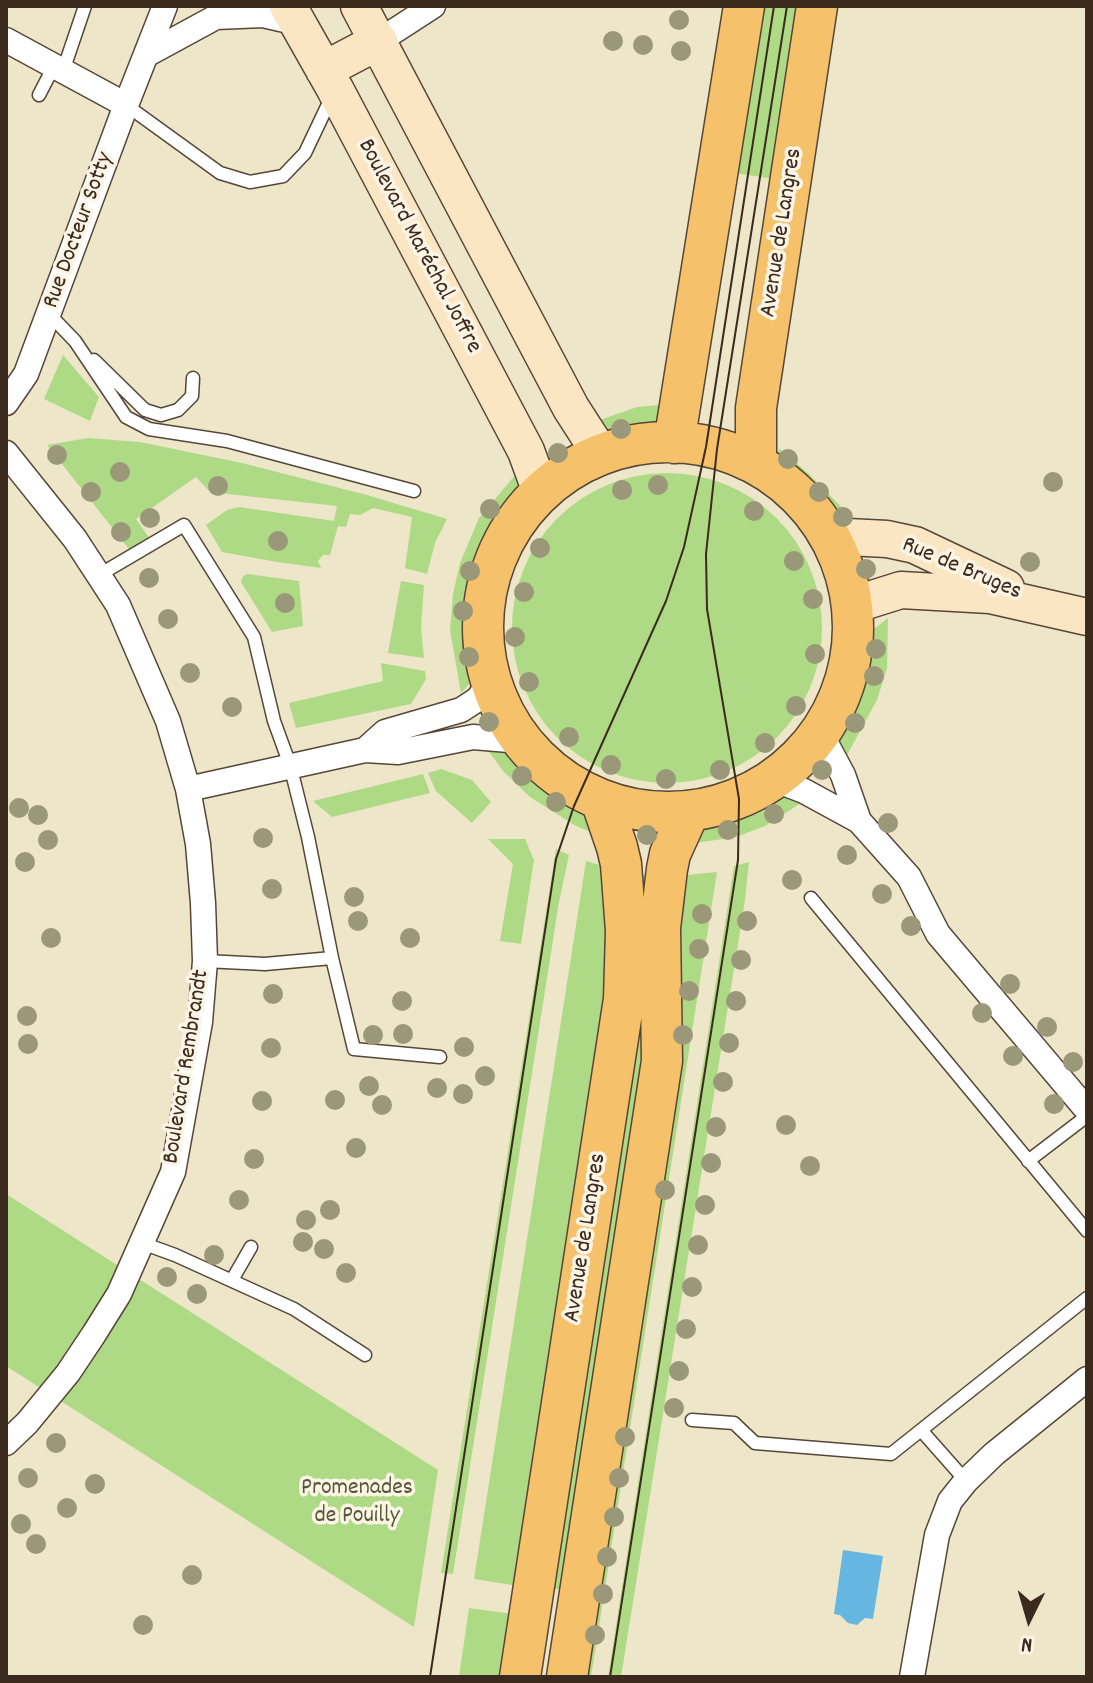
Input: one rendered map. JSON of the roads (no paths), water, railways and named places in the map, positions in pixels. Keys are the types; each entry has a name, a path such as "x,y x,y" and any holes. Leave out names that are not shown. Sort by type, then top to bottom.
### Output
{"main road":[{"path":"359,6 571,408 600,453"},
{"path":"674,443 744,6"},
{"name":"Avenue de Langres","path":"756,460 756,408 817,6"},
{"name":"Boulevard Maréchal Joffre","path":"293,15 526,451 541,492"},
{"path":"330,80 379,41"},
{"path":"674,443 717,449 756,460 793,488 821,519 841,564 853,605 851,650 839,699 804,753 773,779 739,799 689,812 638,810 601,800 553,774 528,752 502,712 489,683 483,636 488,584 501,545 523,510 541,492 600,453 635,444 674,443"},
{"name":"Rue de Bruges","path":"828,536 887,539 915,545 1044,606"},
{"name":"Rue de Bruges","path":"853,605 901,590 990,595 1087,617"},
{"name":"Avenue de Langres","path":"520,1677 624,999 626,931 621,864 601,800"},
{"name":"Avenue de Langres","path":"567,1677 662,1061 660,928 667,869 670,854 689,812"}],"street":[{"name":"Rue Docteur Sotty","path":"6,403 26,374 165,6"},
{"path":"379,41 433,6"},
{"path":"146,55 216,17 293,15"},
{"path":"6,40 126,105"},
{"name":"Boulevard Rembrandt","path":"6,453 60,519 118,605 168,721 188,789 203,903 205,961 200,1022 173,1172 119,1294 68,1373 27,1423 6,1443"},
{"path":"365,750 385,732 461,710 478,699 489,683"},
{"path":"820,732 843,775 859,821"},
{"path":"188,789 365,750 398,752 473,737 521,741"},
{"path":"773,779 804,791 859,821 909,877 938,934 1087,1113"},
{"path":"912,1677 937,1535 950,1501 994,1454 1087,1379"}],"lane":[{"path":"39,95 59,69 85,6"},
{"path":"126,105 220,173 250,182 283,176 305,153 330,80"},
{"path":"49,314 145,410 161,415 178,410 192,396 193,378"},
{"path":"75,341 126,417 149,429 227,441 414,491"},
{"path":"99,575 184,525 254,637 274,721 290,765 308,837 354,1049 440,1057"},
{"path":"811,898 1087,1231"},
{"path":"205,961 265,964 332,958"},
{"path":"1028,1161 1087,1113"},
{"path":"142,1243 294,1309 365,1355"},
{"path":"232,1280 251,1247"},
{"path":"692,1420 734,1423 755,1443 891,1454 1087,1298"},
{"path":"921,1430 966,1481"}],"water":[{"path":"843,1550 883,1556 873,1619 865,1618 857,1625 834,1614"}],"tram line":[{"path":"430,1677 556,859 574,806 666,601 684,547 706,447 774,6"},
{"path":"610,1677 738,860 739,799 707,609 706,554 717,449 787,6"}],"park label":[{"name":"Promenades de Pouilly","path":"357,1504"}]}
